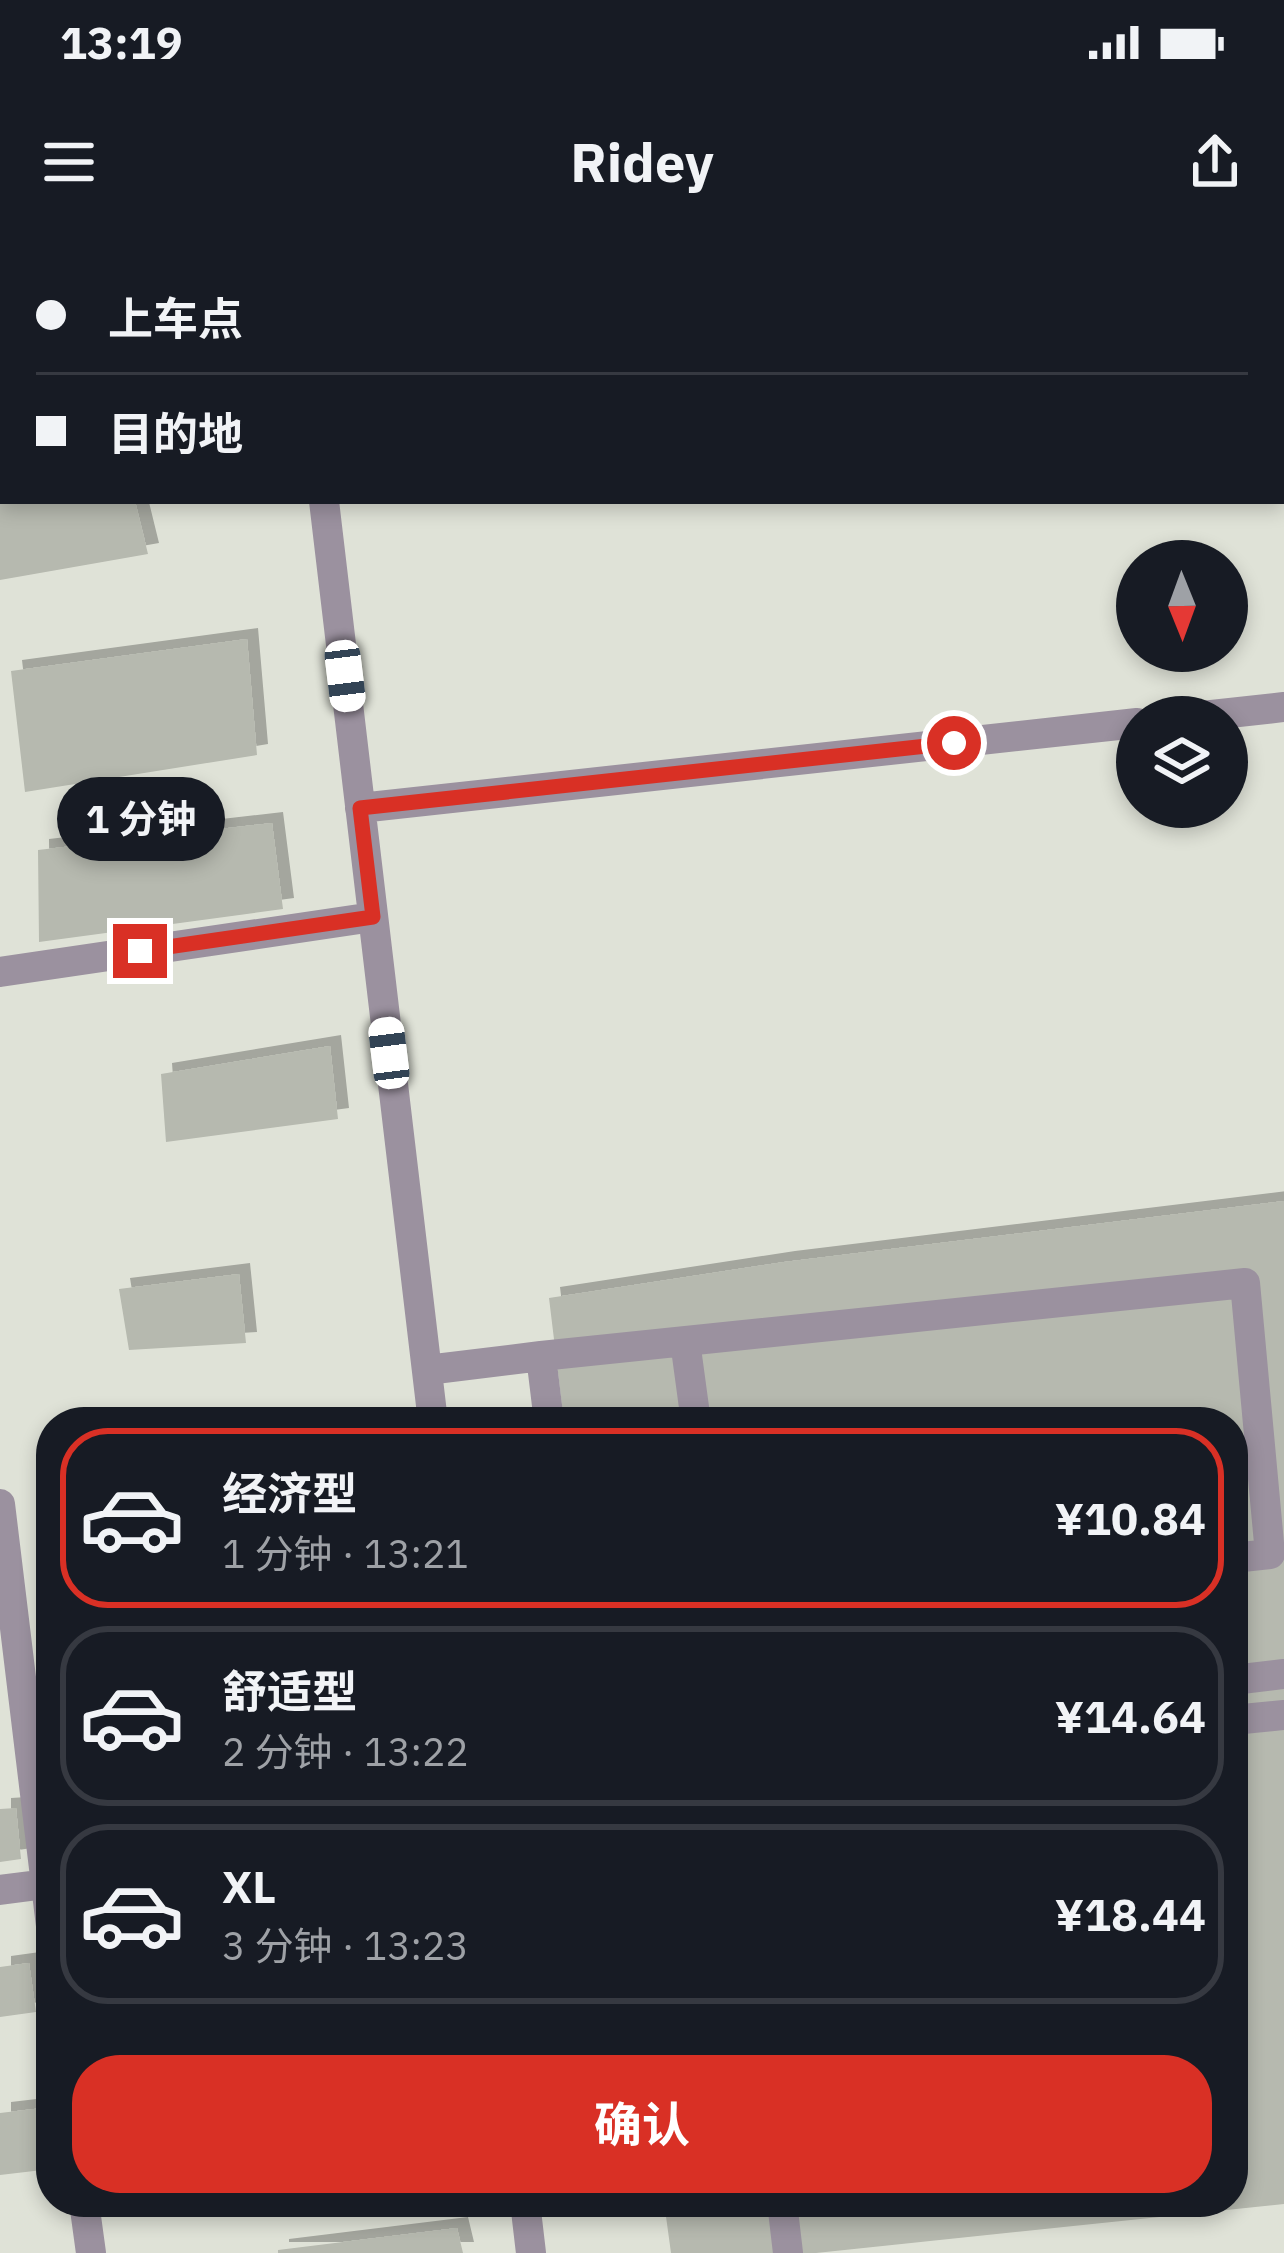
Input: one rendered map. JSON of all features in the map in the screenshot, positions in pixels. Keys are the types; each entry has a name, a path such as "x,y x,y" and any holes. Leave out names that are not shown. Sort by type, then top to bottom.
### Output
{"street":[{"path":"324,504 431,1407"},
{"path":"1248,711 1284,707"},
{"path":"360,808 1116,725"},
{"path":"0,972 373,917"},
{"path":"427,1370 1245,1283 1270,1554 1248,1556"},
{"path":"685,1341 694,1407"},
{"path":"541,1356 547,1407"},
{"path":"0,1504 36,1801"},
{"path":"1248,1678 1284,1674"},
{"path":"1248,1719 1284,1715"},
{"path":"0,1890 36,1885"},
{"path":"86,2217 91,2253"},
{"path":"527,2217 531,2253"},
{"path":"784,2217 788,2253"}],"building":[{"path":"0,504 136,504 148,554 0,580"},
{"path":"247,639 257,755 25,792 11,671"},
{"path":"272,823 283,909 39,942 38,850"},
{"path":"330,1046 338,1119 166,1142 161,1074"},
{"path":"1284,1201 1284,2204 1248,2208 1248,1407 562,1407 549,1298 784,1262"},
{"path":"239,1274 246,1343 129,1350 119,1289"},
{"path":"16,1808 21,1859 0,1862 0,1809"},
{"path":"29,1963 36,2012 0,2017 0,1967"},
{"path":"36,2109 36,2171 0,2175 0,2113"},
{"path":"666,2217 1160,2217 816,2253 671,2253"},
{"path":"457,2228 463,2253 278,2253 278,2250"}],"route":[{"path":"140,951 373,917 360,808 954,743"}]}
